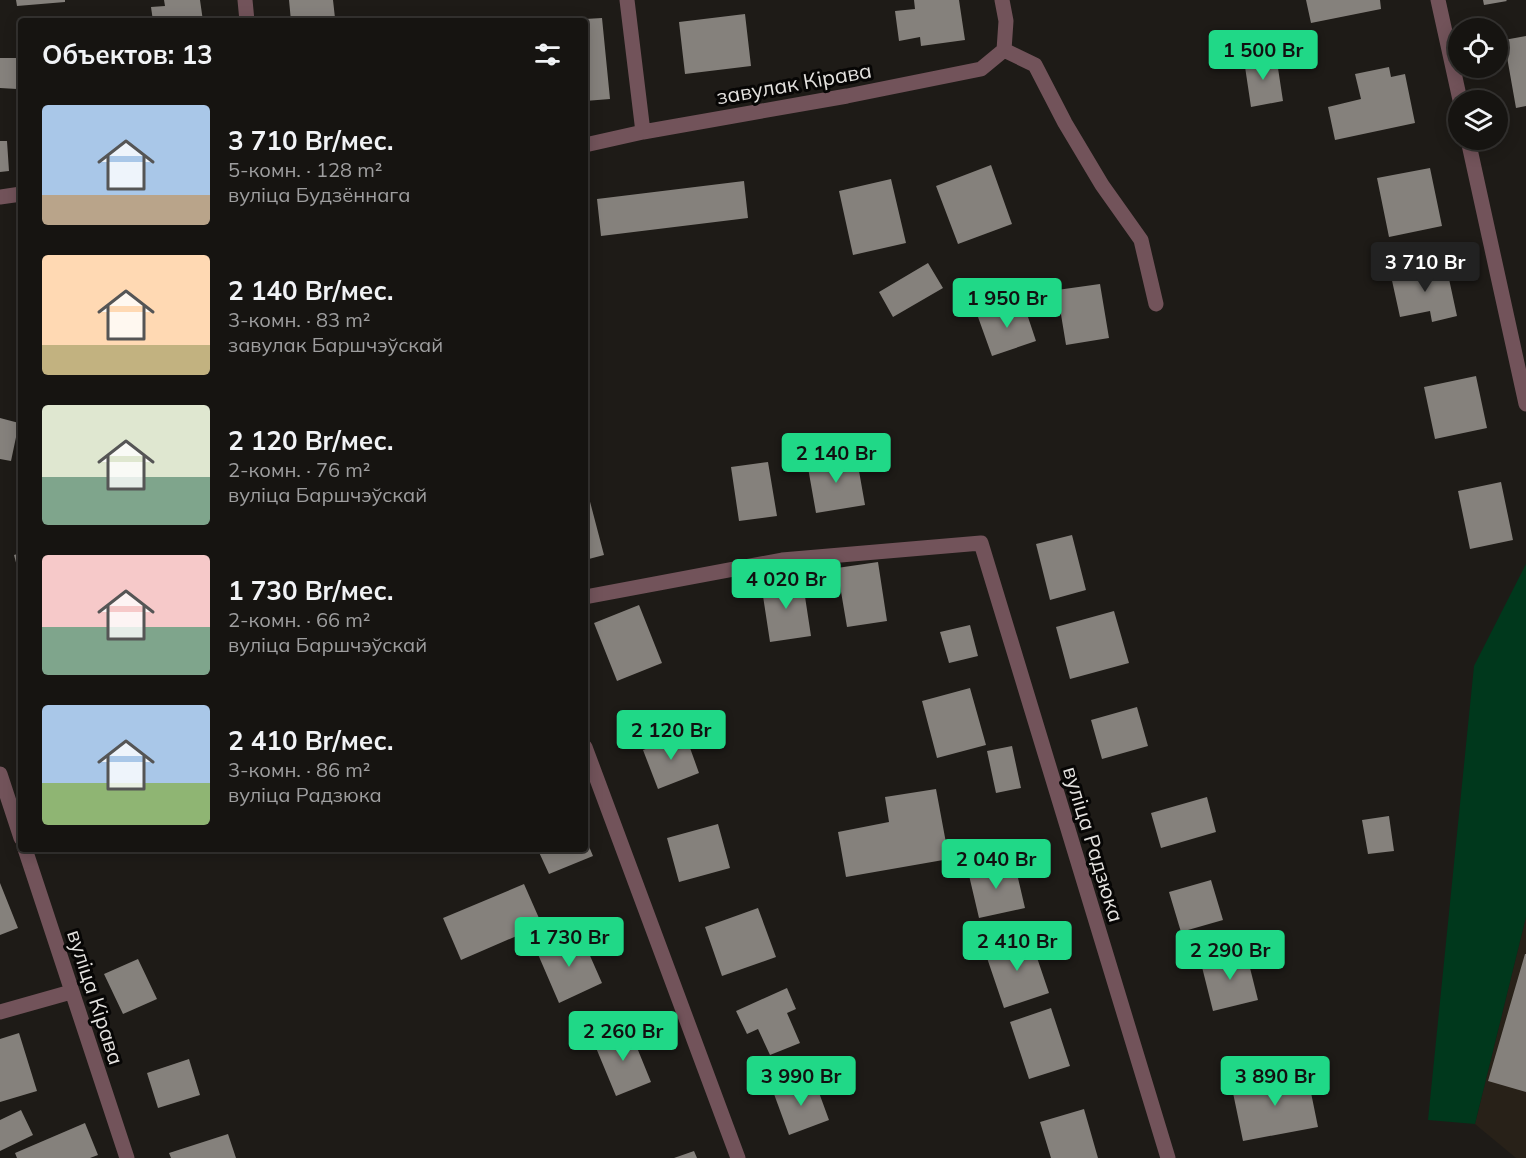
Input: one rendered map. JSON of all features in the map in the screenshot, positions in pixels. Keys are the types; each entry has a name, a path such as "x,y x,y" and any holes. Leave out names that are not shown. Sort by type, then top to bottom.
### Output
{"street":[{"path":"244,0 247,18"},
{"path":"627,0 643,132"},
{"path":"1002,0 1006,21 1004,50 1035,65 1065,123 1102,184 1141,240 1156,304"},
{"path":"1438,0 1458,90"},
{"name":"завулак Кірава","path":"588,144 981,69 1004,50"},
{"path":"1470,150 1526,404"},
{"path":"0,197 18,194"},
{"name":"вуліца Радзюка","path":"588,596 782,560 981,543 1168,1158"},
{"path":"588,755 738,1158"},
{"path":"0,774 18,829"},
{"name":"вуліца Кірава","path":"26,852 127,1158"},
{"path":"0,1012 71,992"}],"shaded area":[{"path":"1526,917 1526,1158 1516,1158 1475,1124"}],"green space":[{"path":"1526,564 1526,917 1475,1124 1428,1120 1474,666"}],"building":[{"path":"16,0 65,0 65,2 17,6"},
{"path":"164,0 200,0 203,18 153,18 151,7 165,6"},
{"path":"289,0 333,0 335,18 291,18"},
{"path":"914,0 959,0 965,40 921,46 920,37 899,41 895,11 915,9"},
{"path":"1306,0 1380,0 1381,9 1311,23"},
{"path":"1483,0 1506,0 1507,1 1484,5"},
{"path":"745,14 751,66 685,74 679,22"},
{"path":"602,18 610,99 588,101 588,19"},
{"path":"1526,36 1526,106 1516,108 1508,63 1508,39"},
{"path":"1276,55 1283,101 1251,107 1244,60"},
{"path":"0,58 17,58 17,89 0,88"},
{"path":"1389,67 1391,77 1405,74 1415,123 1335,140 1328,107 1361,99 1355,74"},
{"path":"0,141 7,141 9,171 0,172"},
{"path":"991,165 1012,224 958,244 936,186"},
{"path":"1430,168 1442,226 1389,237 1377,178"},
{"path":"891,179 906,243 853,255 839,191"},
{"path":"744,181 748,218 601,236 597,199"},
{"path":"928,263 943,288 893,317 879,292"},
{"path":"1446,265 1457,316 1432,322 1430,311 1400,317 1391,276"},
{"path":"1100,284 1109,338 1066,345 1057,290"},
{"path":"1023,302 1036,341 992,356 978,317"},
{"path":"1476,376 1487,428 1435,439 1424,387"},
{"path":"0,418 18,423 18,428 11,461 0,459"},
{"path":"856,454 865,505 816,513 807,462"},
{"path":"768,462 777,516 739,521 731,467"},
{"path":"1501,482 1513,540 1470,549 1458,491"},
{"path":"588,494 604,555 588,559"},
{"path":"1072,535 1086,590 1050,600 1036,544"},
{"path":"18,554 18,570 14,555"},
{"path":"878,562 887,621 847,627 837,568"},
{"path":"802,577 811,636 770,642 761,583"},
{"path":"639,605 662,663 617,681 594,623"},
{"path":"1114,611 1129,663 1070,679 1056,627"},
{"path":"970,625 978,656 949,663 940,632"},
{"path":"970,688 986,745 937,758 922,701"},
{"path":"1137,707 1148,746 1102,759 1091,720"},
{"path":"685,734 699,773 658,789 643,750"},
{"path":"1012,746 1021,788 996,793 987,751"},
{"path":"936,789 949,859 846,877 838,832 889,822 885,797"},
{"path":"1207,797 1216,832 1161,848 1151,813"},
{"path":"1389,816 1394,851 1368,854 1362,820"},
{"path":"718,824 730,868 679,882 667,838"},
{"path":"588,844 593,856 549,874 539,852 588,852"},
{"path":"1014,861 1025,908 979,918 968,871"},
{"path":"1211,880 1223,920 1181,932 1169,892"},
{"path":"0,883 18,928 0,935"},
{"path":"524,884 542,925 461,960 443,918"},
{"path":"758,908 776,957 722,976 705,927"},
{"path":"580,933 602,983 559,1003 537,952"},
{"path":"1030,937 1049,993 1004,1008 985,952"},
{"path":"1246,952 1258,1000 1213,1011 1201,963"},
{"path":"1526,954 1526,1092 1488,1081"},
{"path":"138,959 157,999 123,1014 104,974"},
{"path":"787,988 796,1009 787,1013 800,1043 770,1055 758,1029 747,1034 736,1011"},
{"path":"1051,1008 1070,1066 1029,1079 1010,1022"},
{"path":"629,1028 651,1082 616,1096 594,1043"},
{"path":"19,1033 37,1091 0,1102 0,1039"},
{"path":"189,1059 200,1095 158,1108 147,1073"},
{"path":"1307,1073 1318,1127 1243,1141 1232,1088"},
{"path":"814,1079 829,1120 789,1135 774,1094"},
{"path":"1084,1109 1098,1158 1051,1158 1040,1122"},
{"path":"21,1110 33,1135 0,1151 0,1120"},
{"path":"85,1123 98,1155 90,1158 17,1158 15,1153"},
{"path":"228,1134 236,1158 171,1158 169,1153"},
{"path":"694,1151 697,1158 674,1158"}]}
